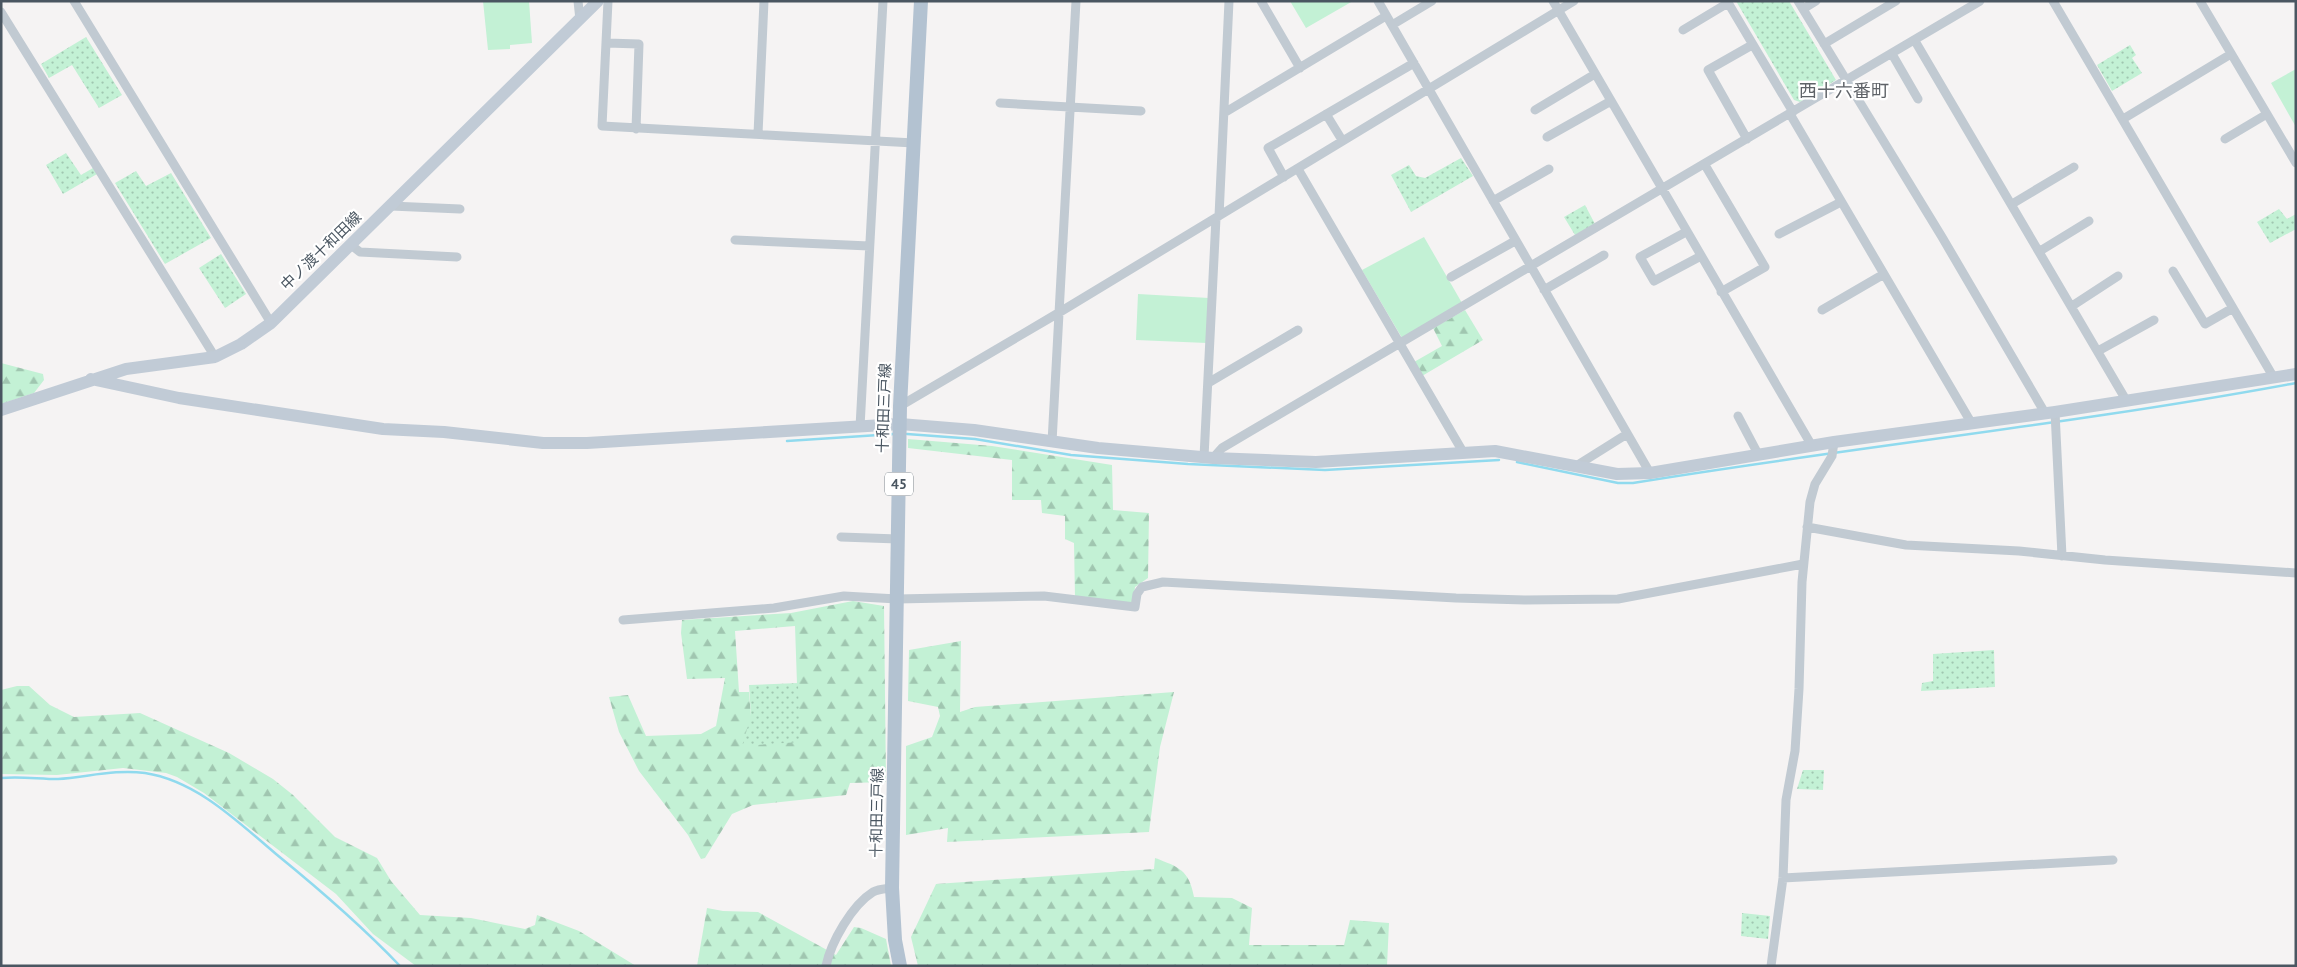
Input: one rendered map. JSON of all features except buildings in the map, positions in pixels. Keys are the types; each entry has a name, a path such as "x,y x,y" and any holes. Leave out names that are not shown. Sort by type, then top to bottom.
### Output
{"main road":[{"name":"十和田三戸線","path":"900,966 895,940 892,888 900,406 921,1"}],"street":[{"path":"74,1 271,323"},
{"path":"578,1 580,20"},
{"name":"中ノ渡十和田線","path":"1,410 126,369 215,358 241,344 271,323 598,1"},
{"path":"608,1 602,126 914,143"},
{"path":"758,134 764,1"},
{"path":"860,427 883,1"},
{"path":"1052,442 1076,1"},
{"path":"1208,457 1208,383 1229,1"},
{"path":"1261,1 1300,68"},
{"path":"1378,1 1650,473"},
{"path":"1392,25 1432,1"},
{"path":"1552,1 1812,446"},
{"path":"900,406 1298,169 1342,140 1574,1"},
{"path":"1816,1 1801,5 2053,417 2062,556"},
{"path":"1824,44 1896,1"},
{"path":"1208,457 1980,1"},
{"path":"2054,1 2274,378"},
{"path":"2200,1 2296,163"},
{"path":"1682,30 1728,2 1841,202 1972,424"},
{"path":"1,12 215,358"},
{"path":"1224,113 1386,16"},
{"path":"1915,41 2126,400"},
{"path":"607,42 639,44 636,129"},
{"path":"1748,139 1708,70 1752,44"},
{"path":"1892,54 1918,99"},
{"path":"2123,119 2232,54"},
{"path":"1284,177 1268,148 1414,63"},
{"path":"1535,110 1595,74"},
{"path":"1547,137 1611,101"},
{"path":"1000,103 1141,110"},
{"path":"1326,114 1342,140"},
{"path":"2225,139 2267,114"},
{"path":"1705,165 1765,267 1721,292"},
{"path":"2012,204 2074,167"},
{"path":"1298,169 1463,452"},
{"path":"1493,201 1549,169"},
{"path":"1779,234 1841,202"},
{"path":"391,206 460,209"},
{"path":"2040,251 2088,221"},
{"path":"1686,232 1640,258 1654,282 1701,256"},
{"path":"735,240 869,246"},
{"path":"1451,277 1515,241"},
{"path":"351,245 360,252 457,257"},
{"path":"1544,290 1604,255"},
{"path":"2173,271 2205,324 2233,308"},
{"path":"1822,310 1884,274"},
{"path":"2072,306 2118,276"},
{"path":"2098,351 2154,320"},
{"path":"1208,383 1298,330"},
{"path":"91,379 179,398 320,421 383,429 451,433 543,443 587,443 900,424 974,430 1052,442 1140,452 1316,462 1463,452 1508,452 1617,474 1650,473 1812,446 1833,449 1972,424 2053,417 2126,400 2296,374"},
{"path":"1738,416 1758,454"},
{"path":"1576,466 1627,434"},
{"path":"1771,966 1783,878 1786,800 1794,751 1799,688 1803,564 1807,527 1810,502 1815,484 1833,449"},
{"path":"1807,527 1906,546 2296,573"},
{"path":"841,537 898,540"},
{"path":"623,620 774,608 844,596 897,599 1044,596 1135,607 1137,594 1142,587 1163,582 1456,598 1525,600 1618,599 1803,564"},
{"path":"1783,878 2113,860"},
{"path":"826,966 830,950 840,930 866,897 879,889 892,888"}],"green space":[{"path":"483,1 529,1 532,43 510,45 510,49 488,50"},
{"path":"1290,1 1353,1 1306,28"},
{"path":"1736,1 1789,1 1836,80 1800,102 1794,100"},
{"path":"86,37 122,95 99,108 72,65 49,78 41,64"},
{"path":"2130,45 2136,55 2132,58 2142,73 2112,91 2097,65"},
{"path":"2296,69 2296,127 2271,83"},
{"path":"66,153 81,175 93,168 97,174 63,194 46,165"},
{"path":"1461,158 1473,176 1411,212 1391,175 1409,165 1416,176 1425,178"},
{"path":"136,171 146,186 171,173 211,238 165,264 115,183"},
{"path":"1585,205 1595,224 1575,235 1564,217"},
{"path":"2279,209 2287,219 2296,214 2296,229 2270,243 2257,222"},
{"path":"1424,237 1462,303 1402,338 1362,270"},
{"path":"221,254 246,294 225,308 199,268"},
{"path":"1138,294 1209,298 1207,343 1136,340"},
{"path":"1465,310 1483,340 1422,376 1414,362 1442,346 1433,328"},
{"path":"1,363 43,374 44,380 34,393 1,404"},
{"path":"908,439 992,446 1112,465 1113,510 1149,513 1148,578 1135,587 1133,603 1075,598 1074,543 1065,539 1065,516 1042,513 1041,500 1012,500 1012,460 908,448"},
{"path":"853,601 884,606 886,782 850,783 846,795 753,805 732,814 705,858 701,859 688,835 639,771 619,732 609,697 628,695 646,736 701,734 716,726 725,678 687,679 681,633 682,620 791,613","holes":["795,626 799,742 751,716 749,692 739,692 735,631"]},
{"path":"961,641 960,712 975,707 1174,692 1160,747 1149,832 947,842 948,828 906,835 906,746 932,737 940,716 938,707 908,701 909,650"},
{"path":"1994,650 1995,687 1921,691 1922,683 1933,681 1933,654"},
{"path":"798,683 800,742 742,746 751,716 749,685"},
{"path":"17,686 29,686 50,705 74,717 140,713 229,753 273,779 293,795 335,837 377,858 391,881 420,915 471,918 525,929 535,925 537,915 579,931 636,966 416,966 373,934 336,894 204,793 177,777 166,773 123,768 57,775 1,774 1,690"},
{"path":"1803,770 1824,770 1823,790 1797,789"},
{"path":"1155,858 1177,867 1186,875 1194,897 1232,898 1252,908 1249,945 1344,945 1350,920 1389,923 1387,966 918,966 911,937 936,884 1154,869"},
{"path":"707,908 723,911 758,912 836,955 854,927 861,928 886,939 891,966 697,966"},
{"path":"1742,913 1770,916 1768,939 1741,936"}],"waterway":[{"path":"1517,462 1618,483 1633,483 2131,411 2296,383"},
{"path":"787,441 894,434"},
{"path":"907,434 975,439 1071,455 1188,464 1325,470 1499,460"},
{"path":"1,778 58,779 134,772 164,777 182,785 216,804 232,816 340,908 400,966"}],"district":[{"name":"西十六番町","path":"1844,91"}]}
